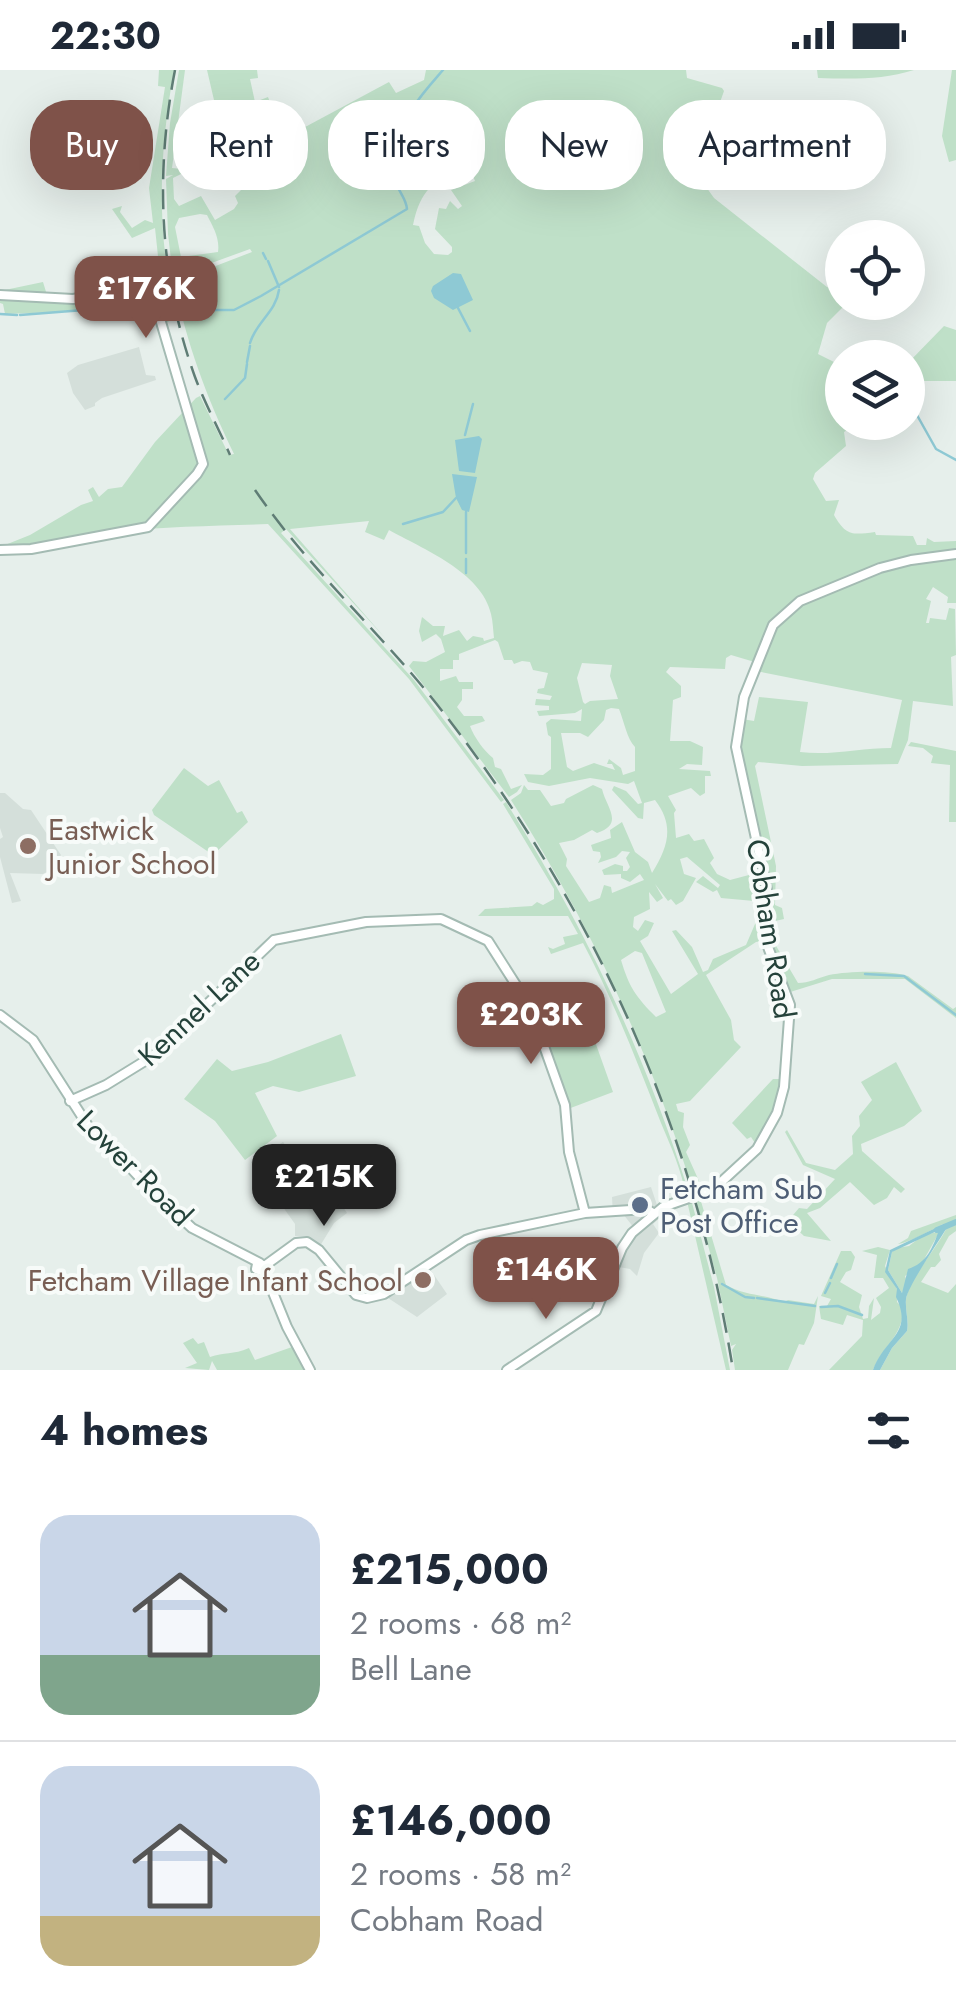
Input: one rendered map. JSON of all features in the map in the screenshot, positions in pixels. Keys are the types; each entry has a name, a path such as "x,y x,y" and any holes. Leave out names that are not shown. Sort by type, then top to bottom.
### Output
{"street":[{"path":"0,295 74,299 133,289 147,295 154,304 203,458 200,470 148,527 31,549 0,550"},
{"name":"Cobham Road","path":"507,1370 596,1311 622,1248 654,1213 709,1190 751,1156 772,1126 784,1090 790,1005 768,947 767,889 736,747 740,711 762,647 781,615 808,597 894,564 956,554"},
{"name":"Kennel Lane","path":"70,1101 154,1056 274,940 375,921 430,918 451,923 490,944 530,1007 564,1100 570,1155 585,1213"},
{"name":"Lower Road","path":"0,1015 37,1044 90,1129 172,1210 192,1228 262,1267"},
{"path":"310,1370 262,1267 296,1243 307,1242 319,1250 356,1295 367,1298 382,1296 466,1240 508,1227 585,1213 646,1209 654,1213"}],"shaded area":[{"path":"139,347 146,375 155,376 156,380 102,398 85,410 73,393 67,373 78,365"},
{"name":"Eastwick Junior School","path":"0,793 31,810 61,855 51,870 43,874 10,873 21,901 12,903 0,857"},
{"path":"283,1142 330,1201 336,1196 347,1213 334,1223 320,1246 305,1236 295,1236 295,1224 251,1162"},
{"path":"651,1187 658,1208 672,1205 678,1223 669,1225 663,1215 653,1224 659,1233 644,1253 637,1276 630,1269 619,1267 626,1247 638,1233 623,1214 613,1215 612,1197"},
{"name":"Fetcham Village Infant School","path":"428,1266 447,1294 417,1317 388,1298 388,1294"}],"green space":[{"path":"159,70 174,70 162,186 164,244 173,302 168,304 171,320 164,324 156,312 143,309 5,314 0,291 43,282 47,295 85,294 121,279 126,282 160,275 155,228 132,238 112,209 122,206 120,212 132,228 145,220 153,223 149,190 153,190 153,163 165,87 158,86"},
{"path":"179,70 185,70 181,100 174,100"},
{"path":"207,70 257,70 258,78 250,79 255,100 214,100"},
{"path":"426,70 686,70 687,78 722,88 721,100 663,100 663,190 708,190 825,285 825,320 830,320 818,354 825,358 825,440 845,440 846,446 813,479 826,501 839,500 834,515 842,527 861,534 913,536 917,545 926,545 927,538 934,542 956,541 956,603 947,603 948,597 933,587 926,599 931,601 926,623 930,618 946,620 949,608 955,609 956,655 951,657 953,706 913,701 908,740 898,764 802,766 758,762 755,766 776,866 775,905 782,908 784,919 771,922 772,939 798,983 847,973 900,974 953,1009 956,1007 956,1018 905,979 832,979 787,993 767,940 756,942 706,975 731,1020 734,1040 741,1047 690,1101 676,1104 678,1111 684,1113 683,1127 690,1145 686,1152 699,1181 700,1192 694,1194 658,1091 616,991 567,894 511,800 524,785 528,790 540,790 551,806 564,803 593,785 602,789 612,814 610,825 597,833 592,830 559,843 566,866 589,902 600,898 604,885 611,887 612,893 644,880 640,874 630,882 621,874 604,875 602,870 615,864 627,871 630,867 626,858 630,852 622,851 598,863 600,852 593,851 591,845 611,838 610,830 622,822 635,852 648,862 652,873 665,845 665,819 655,800 644,803 643,819 638,818 612,790 614,786 626,791 638,804 642,803 634,781 628,784 590,778 549,786 528,782 524,774 543,775 551,769 551,737 546,723 551,719 581,721 582,709 539,716 537,711 549,710 549,706 535,705 536,699 550,700 552,696 537,693 544,688 548,673 533,670 530,662 514,664 504,660 495,640 459,654 459,660 453,660 453,669 440,669 440,681 456,676 459,682 473,682 473,689 462,689 457,707 464,716 482,716 485,721 470,726 474,735 493,758 495,767 501,769 511,789 522,785 509,797 409,666 413,661 426,662 445,652 436,634 422,642 422,617 433,626 445,626 443,636 459,630 467,641 473,636 484,641 494,638 491,614 476,586 449,563 389,530 384,540 365,532 369,521 290,529 386,639 286,529 281,533 414,680 504,800 501,802 409,679 268,524 133,530 0,547 93,501 88,490 93,487 99,497 108,489 122,487 155,442 200,396 229,455 234,454 198,370 174,282 252,252 250,249 173,277 166,179 173,175 174,199 179,206 201,196 215,220 234,209 238,203 235,196 241,190 308,190 308,125 328,115 328,190 429,190 413,225 419,226 434,254 448,255 452,247 435,229 439,208 446,209 450,201 458,209 462,206 451,190 485,190 485,100 355,100 389,82 396,93 424,80","holes":["207,215 217,237 218,252 181,257 175,227 179,218","731,655 758,663 756,671 902,700 891,748 811,753 800,752 808,702 759,697 754,721 742,719 738,754 764,871 730,880 717,874 710,863 714,858 704,839 694,841 689,834 676,838 676,810 668,796 691,788 700,796 705,793 705,776 711,776 710,771 679,769 687,764 702,765 703,747 690,741 670,741 673,700 681,697 681,686 666,672 670,667 725,669 726,658","582,663 612,665 610,676 618,699 585,704 577,678","619,709 635,747 635,771 623,775 621,768 609,759 607,764 615,770 594,763 573,771 567,767 561,733 588,737 604,720 606,710","687,857 720,885 718,888 703,876 696,882 713,892 717,890 721,898 754,901 758,917 746,945 713,959 703,972 692,947 676,930 672,931 698,974 671,994 640,941 648,936 654,923 645,920 638,931 633,927 634,917 650,909 649,892 657,902 663,898 655,884 668,901 671,899 676,905 683,901 696,878 684,874 680,859","635,951 642,953 666,1012 656,1017 643,1003 621,960"]},
{"path":"817,70 914,70 843,79 818,78"},
{"path":"952,70 956,70 956,160 949,162 942,136"},
{"path":"173,105 173,175 166,176 170,123"},
{"path":"944,326 956,330 956,381 925,381 925,346"},
{"path":"911,742 956,751 956,822 949,822 950,765 931,763 933,756 923,748 908,746"},
{"path":"184,768 208,786 219,780 237,813 242,811 248,822 213,855 152,810"},
{"path":"506,802 588,945 611,993 653,1091 690,1196 686,1197 676,1159 634,1055 583,943 551,954 548,947 565,944 563,937 578,934 568,916 478,916 485,909 532,906 537,902 543,905 554,899 554,889 503,804"},
{"path":"577,991 613,1092 568,1109 537,1021"},
{"path":"341,1034 356,1076 299,1092 273,1086 255,1093 277,1136 245,1160 215,1121 184,1099 217,1059 232,1071 268,1062"},
{"path":"896,1062 922,1111 904,1126 861,1144 862,1151 905,1189 901,1193 894,1187 887,1198 874,1205 850,1182 820,1208 807,1213 831,1241 804,1236 788,1221 799,1208 807,1209 835,1179 803,1165 785,1132 806,1163 835,1170 853,1154 852,1136 860,1126 859,1116 872,1100 861,1082"},
{"path":"773,1079 781,1079 779,1104 757,1146 732,1123"},
{"path":"695,1198 700,1198 726,1285 784,1302 814,1304 818,1296 814,1323 788,1370 735,1370 732,1350 736,1344 731,1346"},
{"path":"691,1199 730,1370 726,1370 687,1201"},
{"path":"956,1215 956,1231 939,1254 941,1260 921,1282 948,1293 956,1284 956,1370 880,1370 907,1331 906,1299 912,1282 946,1229 943,1224 898,1244 911,1231"},
{"path":"940,1231 922,1263 905,1276 907,1282 902,1293 888,1270 892,1252"},
{"path":"878,1247 890,1250 885,1266 897,1289 897,1302 903,1308 900,1326 873,1370 829,1370 862,1336 863,1320 847,1315 843,1325 821,1319 819,1306 827,1306 831,1299 821,1296 841,1251 851,1251 855,1257 851,1270 840,1282 862,1295 859,1307 863,1319 868,1318 874,1298 871,1320 880,1313 876,1298 889,1288 883,1278 874,1278 877,1255 862,1251"},
{"path":"193,1338 198,1344 204,1342 210,1357 249,1348 255,1360 292,1347 305,1370 217,1370 212,1361 209,1370 185,1368 197,1363 183,1343"}],"water":[{"path":"453,273 461,274 473,300 453,310 434,298 431,291"},
{"path":"479,436 482,439 475,473 459,471 455,440"},
{"path":"452,474 477,477 469,512 462,510 456,498"},
{"path":"944,1224 946,1229 908,1293 907,1331 880,1370 873,1370 902,1320 897,1289 885,1272 890,1250","holes":["939,1230 925,1259 908,1269 902,1293 888,1270 892,1252"]}],"waterway":[{"path":"419,100 443,70"},
{"path":"209,310 234,310 407,209 400,190"},
{"path":"263,253 266,259"},
{"path":"268,261 279,287"},
{"path":"250,343 279,290"},
{"path":"458,308 470,331"},
{"path":"20,315 84,310 153,312"},
{"path":"183,318 201,310"},
{"path":"0,314 17,315"},
{"path":"247,362 250,346"},
{"path":"225,399 245,378 247,364"},
{"path":"465,435 473,404"},
{"path":"925,429 936,449 956,460"},
{"path":"403,524 443,512 456,498"},
{"path":"466,512 466,553"},
{"path":"466,559 466,573"},
{"path":"865,974 904,976 956,1015"},
{"path":"937,1230 956,1222"},
{"path":"831,1278 837,1264"},
{"path":"825,1293 830,1283"},
{"path":"722,1284 754,1298"},
{"path":"757,1298 815,1306"},
{"path":"821,1307 838,1306 862,1315"}],"railway":[{"path":"175,70 163,186 168,263 183,340 230,455"},
{"path":"255,490 300,549 446,716 548,865 592,944 665,1108 716,1281 733,1370"}],"place":[{"name":"Eastwick Junior School","path":"28,846"},
{"name":"Fetcham Sub Post Office","path":"640,1205"},
{"name":"Fetcham Village Infant School","path":"423,1280"}]}
